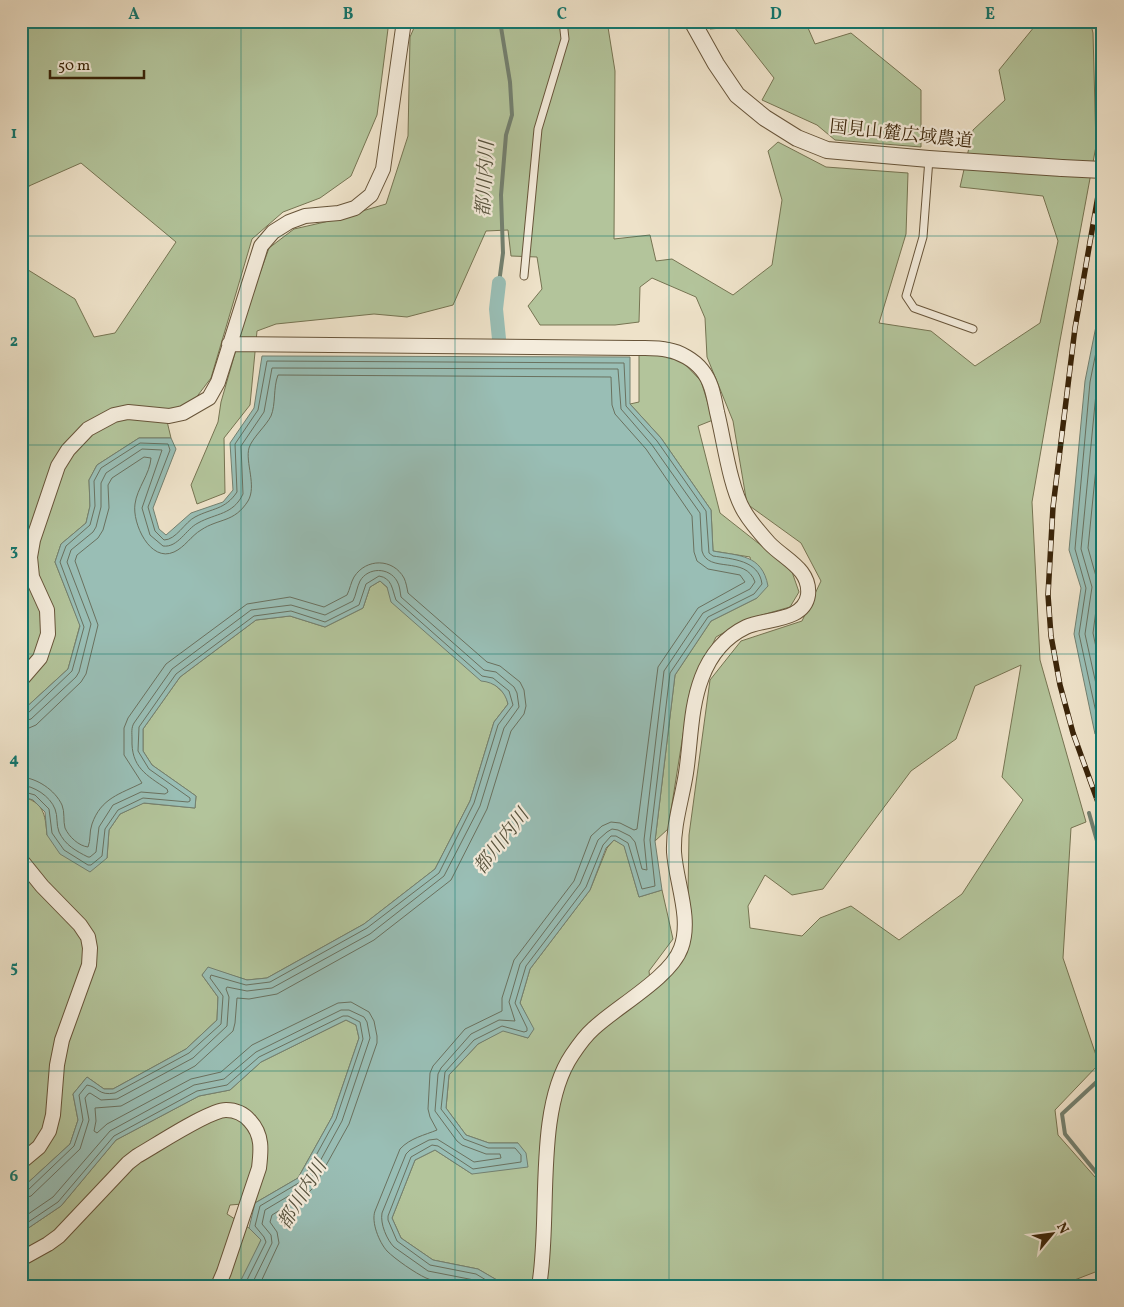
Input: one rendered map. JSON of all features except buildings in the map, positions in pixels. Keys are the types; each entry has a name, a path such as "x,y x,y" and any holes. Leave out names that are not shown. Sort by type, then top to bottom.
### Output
{"street":[{"path":"21,680 40,658 48,634 47,610 32,577 30,557 33,540 58,466 68,450 88,429 114,415 128,412 169,416 183,413 209,398 218,382 261,246 273,232 289,222 306,216 355,208 372,195 383,169 404,21"},
{"name":"国見山麓広域農道","path":"692,21 716,64 737,95 765,118 797,138 827,150 929,159 1103,170"},
{"path":"229,344 634,348 669,350 686,356 702,369 712,387 736,492 742,508 750,521 771,545 797,566 807,581 806,602 797,612 745,627 717,649 703,675 694,702 686,773 674,828 674,853 684,910 682,948 674,961 659,976 588,1035 569,1058 560,1079 554,1101 549,1135 539,1286"},
{"path":"21,860 42,886 80,925 88,937 90,948 89,964 62,1040 57,1065 50,1131 39,1147 21,1162"},
{"path":"21,1259 59,1236 128,1163 137,1156 208,1115 225,1110 235,1110 246,1116 255,1126 260,1137 261,1151 256,1178 218,1286"}],"lane":[{"path":"524,276 538,129 565,39 564,21"},
{"path":"929,159 923,238 906,296 914,308 973,329"}],"green space":[{"path":"21,21 389,21 377,115 351,176 320,198 283,212 252,239 211,378 192,403 166,417 171,438 139,438 97,465 89,480 90,506 86,523 61,544 55,562 80,625 68,669 21,712 21,255 25,268 75,299 94,337 115,333 176,242 81,163 29,186 21,207"},
{"path":"417,21 607,21 615,71 614,239 650,235 656,261 672,259 733,295 772,265 782,200 768,151 778,142 826,167 908,173 906,234 879,323 931,331 975,366 1040,323 1058,241 1043,196 960,187 973,130 1005,100 999,70 1039,21 1090,21 1093,33 1096,146 1032,502 1040,660 1086,822 1071,828 1063,958 1099,1064 1055,1110 1058,1135 1103,1186 1103,1269 1059,1286 502,1286 502,1283 478,1269 433,1260 401,1238 392,1218 415,1160 435,1150 472,1174 518,1143 489,1143 466,1135 446,1108 449,1075 478,1044 503,1030 528,1038 533,1029 520,1003 530,969 590,890 607,848 614,840 624,845 639,897 662,890 673,939 649,971 651,990 687,953 689,835 710,680 741,641 802,621 821,581 801,543 747,504 733,421 707,357 705,318 696,297 652,278 640,287 639,322 615,325 540,325 528,306 542,289 537,257 511,256 508,230 486,231 453,305 407,317 374,314 276,324 257,331 250,405 224,438 225,493 197,504 191,485 218,422 221,402 250,301 269,248 294,229 386,204 408,136 410,37","holes":["1021,665 1002,777 1023,800 962,894 899,940 851,906 820,918 802,936 750,928 748,906 765,875 792,895 823,889 911,771 956,739 975,686"]},
{"path":"707,21 805,21 815,44 851,33 921,90 921,147 835,140 817,125 762,100 774,78 734,27 710,29"},
{"path":"639,354 678,357 701,381 713,420 698,426 720,513 791,569 799,592 790,607 748,619 716,637 690,691 668,829 655,841 675,675 711,621 757,598 750,557 713,551 711,510 661,438 630,404 639,402"},
{"path":"380,581 506,695 508,704 494,722 470,801 435,869 364,924 267,978 247,980 208,968 202,975 218,997 217,1020 186,1049 113,1089 104,1089 87,1077 73,1094 78,1120 70,1144 21,1189 21,796 34,802 42,810 47,835 107,858 109,830 120,814 143,803 195,808 196,796 152,765 143,751 143,729 180,677 256,620 290,616 325,627 363,608 370,587"},
{"path":"346,1020 356,1025 359,1038 332,1117 298,1178 255,1203 230,1205 227,1214 249,1228 261,1240 240,1286 21,1286 21,1233 61,1206 116,1140 199,1096 230,1090 261,1062"}],"water":[{"path":"1103,291 1102,742 1095,734 1074,634 1081,588 1069,550 1085,381"},
{"path":"262,356 630,357 630,404 661,438 711,510 713,551 748,558 755,562 761,568 768,586 757,598 711,621 675,675 655,841 662,890 639,897 624,846 614,840 606,848 590,890 530,969 520,1003 534,1029 528,1038 503,1031 478,1044 449,1075 446,1108 466,1135 489,1143 518,1143 526,1153 528,1167 472,1174 435,1150 415,1160 392,1218 401,1238 433,1260 478,1269 502,1283 502,1286 238,1286 261,1240 249,1228 255,1203 298,1178 332,1117 359,1038 356,1025 346,1020 261,1062 230,1090 199,1096 116,1140 61,1206 21,1233 21,1189 70,1144 78,1120 73,1094 87,1077 104,1089 113,1089 186,1049 217,1020 218,997 202,975 208,967 247,980 267,978 364,924 435,869 470,801 494,722 508,704 499,688 491,683 481,681 391,602 387,587 380,581 370,587 363,608 325,627 290,616 256,620 180,677 143,729 143,751 152,765 196,796 195,808 144,803 120,814 109,830 107,858 90,872 60,854 47,835 45,812 33,800 21,796 21,712 68,669 80,626 55,562 61,544 86,523 90,506 89,480 97,465 139,438 171,438 176,449 153,508 159,529 166,535 191,513 223,502 233,490 230,443 254,408"}],"waterway":[{"name":"都川内川","path":"499,283 503,253 501,195 506,135 512,115 510,82 500,21"},
{"name":"都川内川","path":"499,283 496,309 499,339"},
{"path":"1103,731 1099,741 1103,761"},
{"path":"1089,813 1103,862"},
{"path":"1103,1076 1062,1114 1065,1134 1103,1181"},
{"path":"1089,1286 1103,1281"}],"railway":[{"path":"1102,21 1103,25"},
{"path":"1103,148 1098,196 1075,328 1053,507 1048,595 1051,636 1060,685 1073,733 1103,816"}]}
